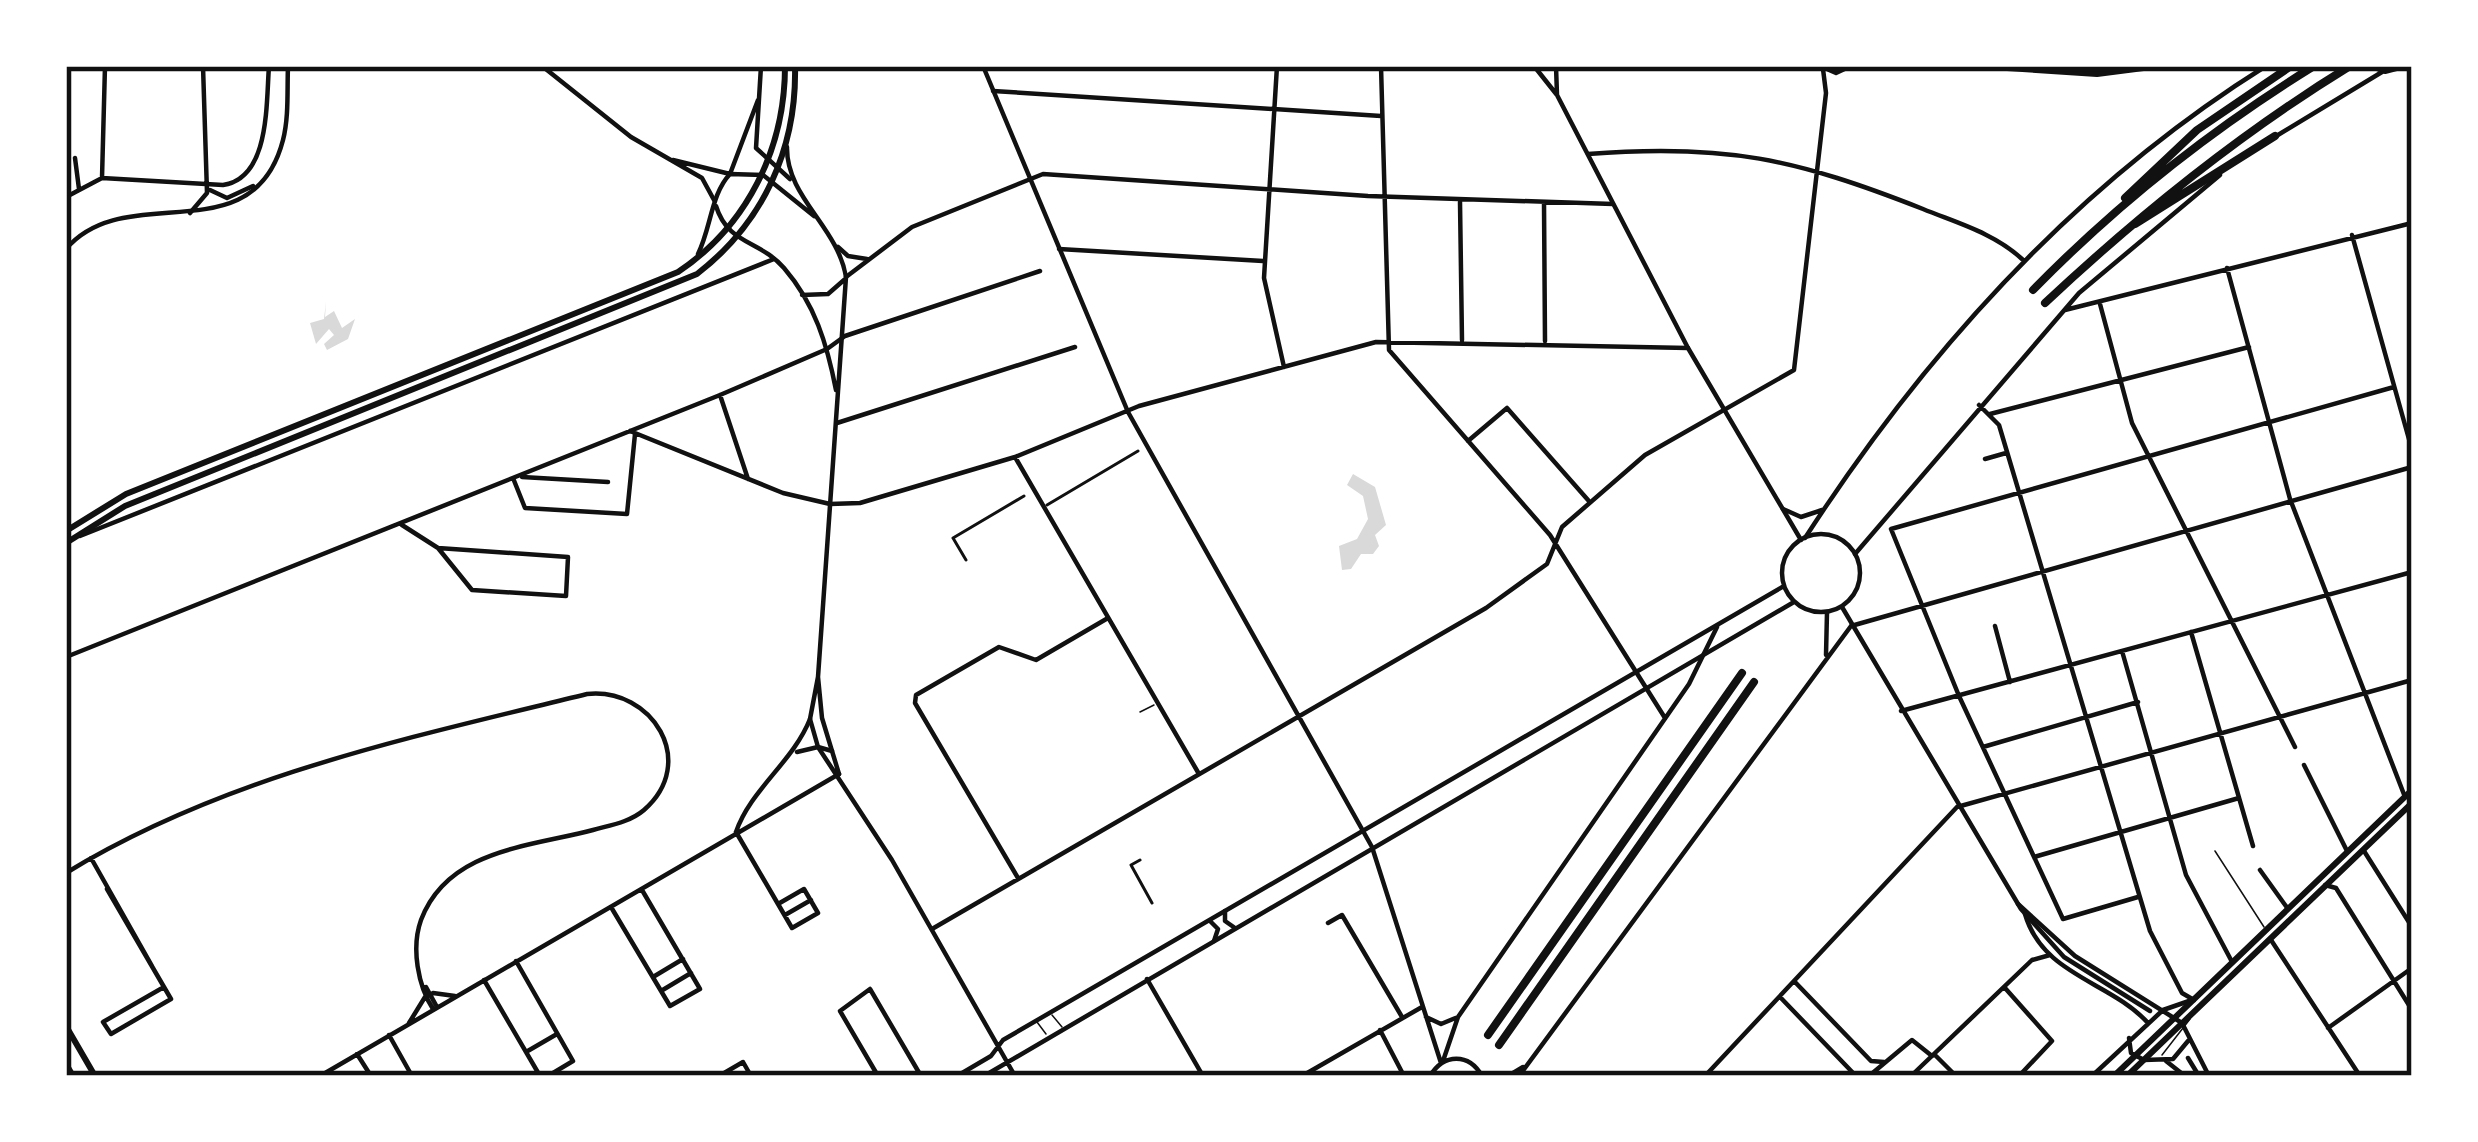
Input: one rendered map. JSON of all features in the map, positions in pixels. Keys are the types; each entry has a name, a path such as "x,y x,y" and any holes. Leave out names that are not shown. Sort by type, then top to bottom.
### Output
{"highway":[{"path":"2033,290 2197,130 2291,66"},
{"path":"2099,225 2204,139 2314,66"},
{"path":"2045,303 2123,230 2236,141 2350,66"},
{"path":"2123,230 2275,136"},
{"path":"1488,1035 1742,673"},
{"path":"1499,1045 1754,682"}],"main road":[{"path":"66,531 142,488 644,288 694,261 726,231 769,163 782,116 785,66"},
{"path":"68,542 125,506 697,274 736,239 773,181 787,146 795,66"},
{"path":"1976,66 2097,74 2159,66"},
{"path":"2371,66 2385,70 2405,66"},
{"path":"2181,1023 2194,1000 2325,885 2410,797"},
{"path":"2114,1076 2194,1011 2288,909 2410,797"},
{"path":"66,1026 95,1076"},
{"path":"2127,1076 2140,1058"},
{"path":"66,1064 73,1076"}],"street":[{"path":"102,178 105,66"},
{"path":"190,213 205,201 207,185 203,66"},
{"path":"66,197 102,178 207,185 234,183 254,167 269,67 227,66"},
{"path":"66,249 95,224 115,217 190,213 228,205 263,179 283,140 288,66"},
{"path":"542,66 631,137 702,178 726,231 775,259 802,295 827,349 838,396"},
{"path":"761,66 757,148 790,179 838,247 854,258 867,259"},
{"path":"983,66 1128,412 1372,848 1442,1062"},
{"path":"1277,66 1264,261 1267,301 1284,367"},
{"path":"1381,66 1386,341 1556,542 1665,718"},
{"path":"1534,66 1557,94 1688,348 1803,539"},
{"path":"1556,66 1557,94"},
{"path":"1826,94 1836,73 1851,66"},
{"path":"2266,66 2122,172 2023,260 1903,398 1784,560 1784,586 1794,602 1813,612 1842,607 1859,584 1856,554 2079,293 2169,213 2275,136 2385,70"},
{"path":"2405,66 2412,75"},
{"path":"1822,67 1836,73"},
{"path":"932,929 1512,591 1547,564 1562,527 1645,455 1789,374 1797,363 1826,94 1822,67"},
{"path":"993,91 1381,116"},
{"path":"694,261 719,187 730,174 758,100"},
{"path":"787,146 790,179"},
{"path":"1588,154 1732,151 1816,168 1990,236 2023,260"},
{"path":"75,158 79,189"},
{"path":"670,159 730,174 763,175 818,219"},
{"path":"802,295 829,294 912,227 1043,174 1383,196 1612,204"},
{"path":"207,185 227,198 263,179"},
{"path":"1460,199 1462,340"},
{"path":"1544,203 1545,342"},
{"path":"2065,310 2352,235 2412,224"},
{"path":"2352,235 2412,449"},
{"path":"778,904 804,889 818,913 792,928 784,916 736,832 741,817 794,752 810,719 818,676 845,336 846,277 838,247"},
{"path":"1059,249 1264,261"},
{"path":"68,542 775,259"},
{"path":"2227,268 2290,499 2410,797"},
{"path":"66,657 632,432 827,349 845,336 1040,271"},
{"path":"2079,293 2079,304 2085,308"},
{"path":"2100,304 2147,457 2295,747"},
{"path":"632,432 748,479 830,504 873,500 1015,457 1128,412 1386,341 1688,348"},
{"path":"836,423 1075,347"},
{"path":"1990,414 2249,347"},
{"path":"2138,897 2063,919 1959,696 1891,529 2394,387"},
{"path":"720,395 748,479"},
{"path":"1979,405 1990,414 2006,453 2138,897 2182,993 2194,1000"},
{"path":"1468,441 1507,408 1589,501"},
{"path":"514,477 525,508 628,514 632,432"},
{"path":"1044,507 1138,451"},
{"path":"1984,459 2006,453"},
{"path":"1015,457 1198,773"},
{"path":"1519,1076 1851,626 2412,467"},
{"path":"514,477 608,482"},
{"path":"966,560 953,538 1024,496"},
{"path":"1782,508 1807,517 1827,507"},
{"path":"400,523 438,548 472,590 566,596 568,557 438,548"},
{"path":"1803,539 1832,536 1856,554"},
{"path":"1901,711 2412,572"},
{"path":"957,1076 1035,1021 1784,586"},
{"path":"984,1076 1794,602"},
{"path":"1842,607 1957,807 2025,914 2064,957 2150,1011"},
{"path":"1824,661 1827,612"},
{"path":"1018,878 914,703 916,694 999,647 1036,660 1108,618"},
{"path":"1430,1076 1442,1062 1458,1017 1665,718 1720,622"},
{"path":"1995,626 2010,682"},
{"path":"2191,632 2253,846"},
{"path":"2122,651 2186,875 2218,928 2232,963"},
{"path":"818,676 838,774"},
{"path":"1705,1076 1957,807 2412,680"},
{"path":"66,873 192,808 375,746 587,694 618,695 641,705 655,719 667,751 664,779 653,801 627,820 490,855 452,874 434,896 419,928 425,997 435,1008"},
{"path":"1983,747 2138,702"},
{"path":"810,719 818,747 932,929 1015,1076"},
{"path":"794,752 818,747 832,751"},
{"path":"2304,765 2347,851"},
{"path":"320,1076 838,774"},
{"path":"2034,857 2240,798"},
{"path":"2362,849 2412,927"},
{"path":"91,858 107,889 164,986 171,999 111,1034 103,1022 164,986"},
{"path":"1140,860 1131,865 1152,903"},
{"path":"2260,870 2288,909"},
{"path":"2325,885 2338,892 2412,1010"},
{"path":"611,907 670,1006 700,989 641,888"},
{"path":"784,916 811,900"},
{"path":"2017,903 2075,956 2181,1023 2209,1076"},
{"path":"1225,911 1225,922 1234,928"},
{"path":"2025,914 2050,955 2148,1023"},
{"path":"1328,923 1342,915 1402,1017"},
{"path":"1209,920 1218,929 1214,940"},
{"path":"2268,935 2360,1076"},
{"path":"2032,960 2038,941"},
{"path":"1911,1076 2032,960 2050,955"},
{"path":"652,977 683,959"},
{"path":"484,980 544,1076 573,1061 516,962"},
{"path":"2328,1028 2412,968"},
{"path":"661,991 691,973"},
{"path":"1147,979 1203,1076"},
{"path":"1794,981 1871,1061 1884,1062"},
{"path":"423,982 433,993 435,1008"},
{"path":"2004,987 2052,1041 2019,1076"},
{"path":"878,1076 841,1011 870,989 921,1076"},
{"path":"433,993 455,996"},
{"path":"408,1025 425,997"},
{"path":"1780,997 1856,1076"},
{"path":"2092,1076 2162,1010 2194,1000"},
{"path":"1302,1076 1423,1006"},
{"path":"1426,1017 1442,1024 1458,1017"},
{"path":"1380,1030 1404,1076"},
{"path":"526,1052 557,1034"},
{"path":"389,1035 412,1076"},
{"path":"2129,1038 2140,1058 2154,1061 2166,1060 2188,1041"},
{"path":"1869,1076 1912,1040 1956,1076"},
{"path":"555,1054 565,1048"},
{"path":"357,1054 371,1076"},
{"path":"2188,1058 2200,1076"},
{"path":"534,1066 544,1060"},
{"path":"1442,1062 1467,1060 1483,1076"},
{"path":"2166,1060 2185,1076"},
{"path":"719,1076 743,1062 751,1076"},
{"path":"1508,1076 1528,1064"}],"lane":[{"path":"466,563 467,550"},
{"path":"1140,712 1157,703"},
{"path":"2215,851 2268,935"},
{"path":"1052,1011 1055,1023 1064,1028"},
{"path":"1035,1021 1046,1038"},
{"path":"2154,1061 2181,1023"}],"shaded area":[{"path":"326,302 325,317 334,311 342,328 355,319 348,339 327,350 324,344 334,335 329,329 316,344 310,323 324,319"},
{"path":"1353,474 1375,487 1386,525 1375,535 1379,546 1373,554 1361,554 1351,569 1342,570 1339,546 1357,539 1368,519 1363,496 1347,485"}]}
